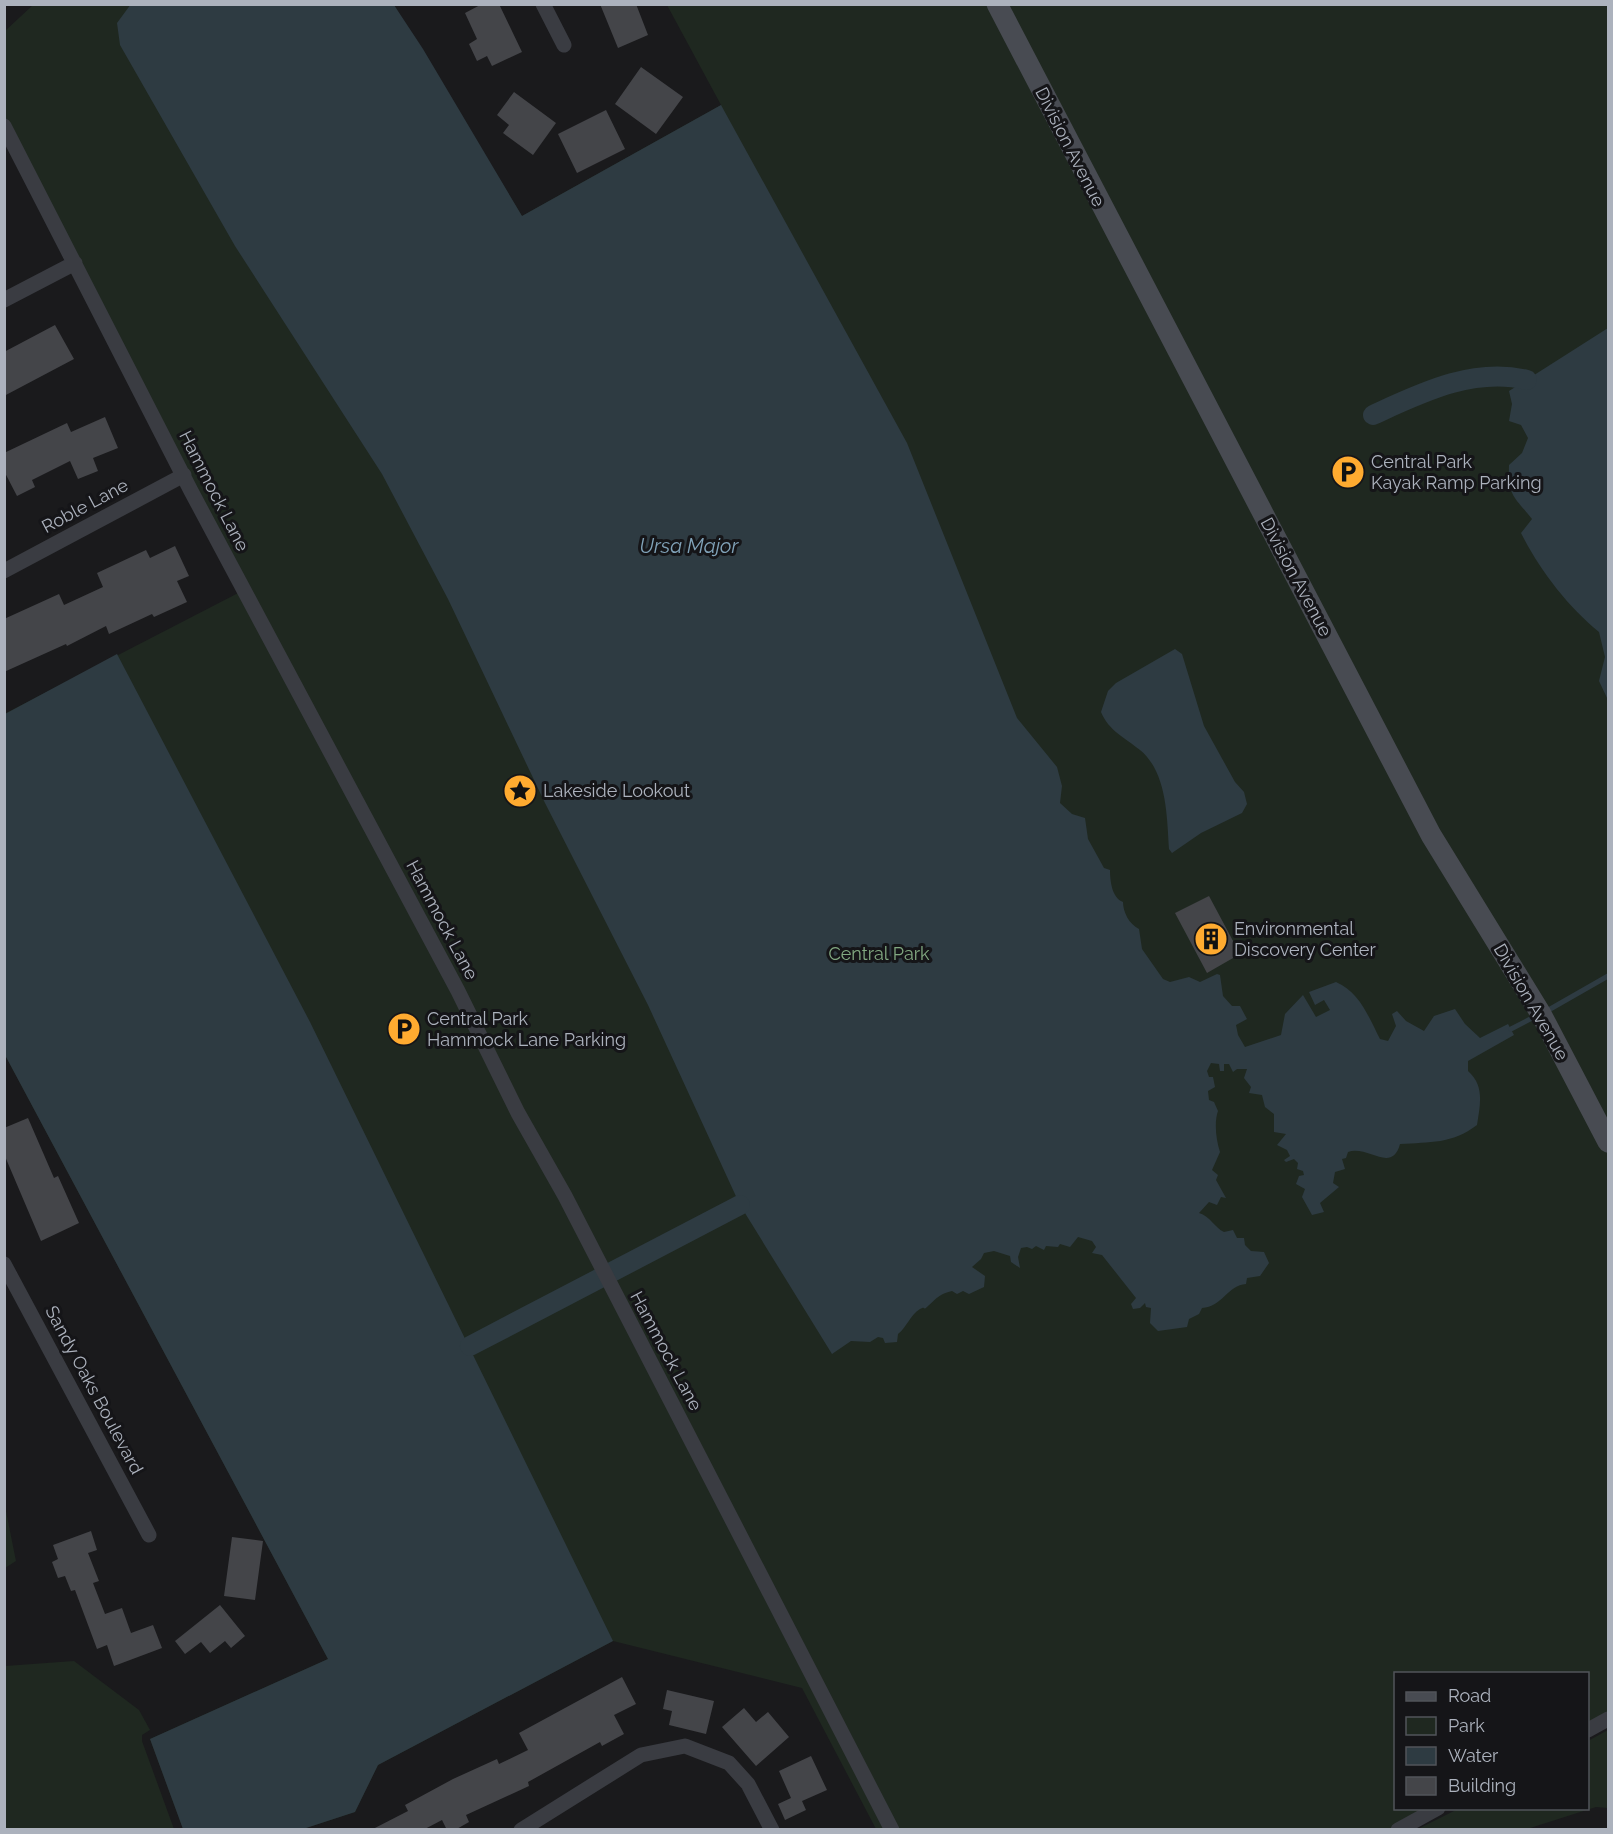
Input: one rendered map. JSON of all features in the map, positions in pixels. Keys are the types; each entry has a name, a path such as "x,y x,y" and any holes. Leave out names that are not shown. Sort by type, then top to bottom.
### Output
{"street":[{"path":"543,4 564,45"},
{"name":"Division Avenue","path":"997,4 1426,825 1541,1014 1608,1142"},
{"name":"Hammock Lane","path":"4,126 184,475 458,991 518,1113 565,1196 892,1830"},
{"path":"4,300 75,263"},
{"name":"Roble Lane","path":"4,571 184,475"},
{"name":"Sandy Oaks Boulevard","path":"4,1264 149,1535"},
{"path":"1589,1729 1608,1719"},
{"path":"521,1830 540,1824 641,1755 686,1746 729,1762 748,1784 772,1830"},
{"path":"1398,1830 1436,1810"}],"green space":[{"name":"Central Park","path":"33,5 394,5 522,216 721,105 667,5 1608,5 1608,1719 1589,1729 1589,1672 1394,1672 1394,1810 1437,1810 1399,1829 876,1829 802,1688 613,1641 378,1765 355,1812 303,1829 183,1829 150,1739 328,1659 5,1055 4,714 244,590 5,126 5,31"},
{"path":"4,1501 16,1561 5,1568 4,1568"},
{"path":"74,1661 139,1710 150,1730 142,1735 142,1741 174,1829 5,1829 5,1666"},
{"path":"1608,1730 1608,1808 1589,1809 1589,1740"},
{"path":"1456,1810 1587,1810 1527,1829 1418,1829"}],"water":[{"name":"Ursa Major","path":"131,4 394,5 423,49 522,216 721,105 907,443 1017,718 1057,767 1062,786 1060,803 1072,814 1085,818 1088,839 1104,868 1110,870 1114,893 1123,902 1125,914 1139,929 1142,949 1163,979 1170,982 1189,977 1200,982 1217,974 1220,975 1223,996 1232,1006 1240,1006 1247,1019 1236,1025 1238,1035 1245,1047 1281,1035 1285,1014 1303,995 1316,1017 1330,1010 1324,1000 1315,1005 1309,992 1336,982 1358,999 1380,1039 1388,1041 1396,1026 1392,1014 1397,1011 1406,1021 1424,1031 1434,1016 1455,1009 1465,1024 1480,1038 1508,1024 1514,1035 1468,1061 1468,1071 1477,1083 1480,1096 1477,1125 1450,1139 1400,1144 1396,1153 1391,1157 1379,1157 1356,1151 1348,1152 1346,1158 1342,1159 1345,1169 1335,1172 1333,1183 1339,1187 1320,1203 1324,1212 1312,1215 1302,1197 1305,1189 1296,1184 1299,1176 1304,1175 1303,1171 1297,1169 1298,1163 1294,1159 1286,1162 1284,1160 1290,1156 1287,1150 1277,1145 1286,1134 1274,1132 1274,1114 1265,1107 1262,1095 1249,1093 1251,1087 1244,1078 1247,1069 1237,1069 1233,1072 1229,1064 1224,1064 1224,1071 1220,1071 1219,1064 1211,1063 1207,1071 1209,1077 1213,1077 1215,1087 1208,1091 1209,1100 1214,1102 1218,1111 1216,1131 1220,1152 1212,1170 1218,1175 1216,1180 1226,1198 1221,1197 1217,1205 1209,1202 1199,1213 1224,1232 1233,1230 1237,1238 1244,1238 1245,1245 1251,1251 1264,1252 1269,1263 1260,1276 1247,1278 1246,1284 1234,1288 1215,1304 1202,1308 1199,1314 1189,1319 1187,1327 1158,1331 1150,1323 1151,1308 1146,1307 1145,1303 1140,1308 1133,1309 1131,1304 1136,1298 1102,1255 1092,1253 1096,1247 1092,1241 1078,1237 1070,1247 1060,1244 1058,1247 1046,1246 1044,1250 1036,1246 1032,1249 1021,1248 1018,1257 1020,1268 1011,1262 1010,1256 994,1251 984,1253 972,1267 985,1276 984,1287 969,1294 963,1291 957,1294 952,1291 941,1295 914,1314 898,1334 897,1342 885,1343 883,1338 878,1337 870,1342 851,1341 832,1354 740,1205 648,1005 545,803 448,599 382,474 235,246 120,45 117,23"},
{"path":"1608,328 1608,700 1599,681 1605,657 1599,632 1565,599 1545,573 1521,533 1532,519 1513,495 1509,465 1522,453 1528,438 1521,425 1509,421 1512,404 1509,391"},
{"path":"1175,649 1182,654 1204,726 1235,782 1244,792 1247,804 1242,813 1201,833 1172,853 1169,849 1164,796 1156,770 1140,750 1113,729 1101,712 1108,691 1116,683"},
{"path":"117,654 310,1022 613,1641 378,1765 355,1812 303,1829 183,1829 150,1739 328,1659 5,1055 5,714"}],"building":[{"path":"482,4 499,4 522,52 492,66 487,56 477,61 469,44 477,39 465,13"},
{"path":"600,4 636,4 648,35 618,48"},
{"path":"641,67 683,97 656,134 615,104"},
{"path":"514,92 556,123 533,155 503,133 509,125 497,115"},
{"path":"606,110 625,149 577,173 558,134"},
{"path":"55,325 74,359 4,396 4,352"},
{"path":"105,417 118,448 93,458 98,471 78,479 70,461 32,480 35,487 17,496 4,471 4,453 67,423 71,432"},
{"path":"175,546 189,576 177,581 187,602 154,617 152,614 109,634 106,626 67,646 66,644 4,672 4,619 59,594 64,605 103,587 97,573 146,550 150,558"},
{"name":"Environmental Discovery Center","path":"1209,896 1240,954 1207,973 1175,913"},
{"path":"28,1118 54,1178 58,1176 79,1223 41,1241 4,1154 4,1128"},
{"path":"91,1531 97,1550 88,1553 99,1581 93,1583 105,1614 122,1608 131,1633 153,1625 162,1648 114,1666 107,1645 97,1649 75,1590 71,1591 65,1576 58,1578 52,1562 58,1559 53,1545"},
{"path":"232,1537 263,1541 255,1600 224,1596"},
{"path":"220,1605 245,1636 231,1648 225,1641 210,1653 201,1642 185,1654 175,1641"},
{"path":"622,1677 636,1704 614,1715 624,1734 602,1746 600,1742 528,1782 529,1786 466,1815 469,1822 455,1830 447,1830 442,1820 423,1830 371,1830 408,1811 405,1805 453,1779 497,1759 499,1764 528,1750 519,1733"},
{"path":"667,1690 714,1701 706,1734 669,1725 672,1711 663,1709"},
{"path":"744,1708 756,1722 768,1712 789,1737 756,1766 722,1727"},
{"path":"811,1756 827,1790 802,1801 806,1810 785,1820 778,1804 791,1798 779,1771"}],"waterway":[{"path":"1373,415 1448,384 1487,377 1527,380"},
{"path":"1545,1012 1608,976"},
{"path":"1511,1029 1536,1016"},
{"path":"470,1346 740,1205"}],"place":[{"name":"Central Park Kayak Ramp Parking","path":"1348,472"},
{"name":"Lakeside Lookout","path":"520,791"},
{"name":"Environmental Discovery Center","path":"1211,939"},
{"name":"Central Park Hammock Lane Parking","path":"404,1029"}]}
